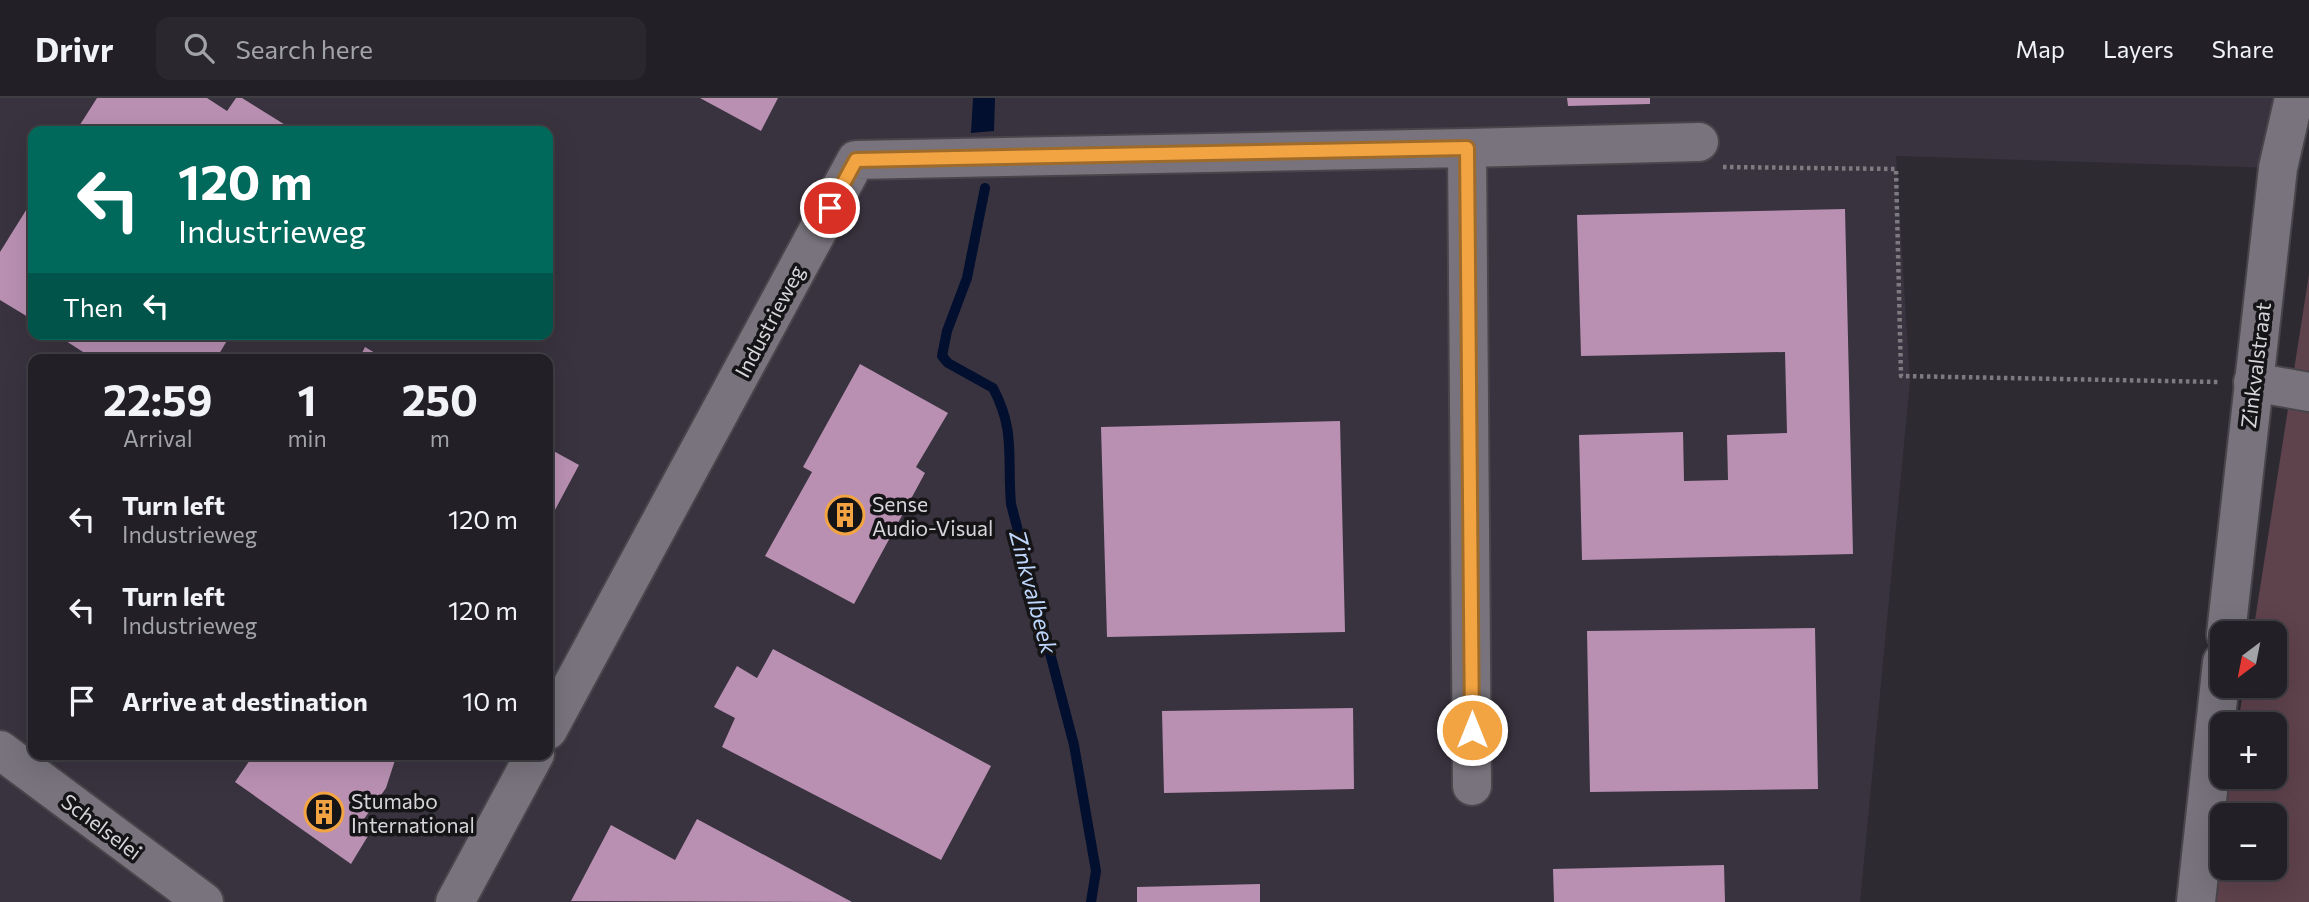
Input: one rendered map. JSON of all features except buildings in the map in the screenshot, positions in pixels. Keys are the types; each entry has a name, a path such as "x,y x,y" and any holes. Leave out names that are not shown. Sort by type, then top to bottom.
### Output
{"street":[{"name":"Zinkvalstraat","path":"2227,621 2278,168 2294,98"},
{"path":"1472,786 1467,148 1699,142"},
{"name":"Industrieweg","path":"553,721 856,160 1467,148"},
{"path":"2253,382 2309,392"},
{"path":"2196,902 2218,698"},
{"name":"Schelselei","path":"0,750 204,902"},
{"path":"455,902 532,760"}],"path":[{"path":"1699,142 1719,167 1896,169 1901,376 2253,382"}],"shaded area":[{"path":"0,98 2296,98 2278,168 1896,156 1910,381 1860,902 0,902"},
{"path":"2309,274 2309,902 2211,902 2214,880 2287,880 2287,803 2226,803 2228,789 2287,789 2287,712 2240,712 2242,698 2287,698 2287,621 2255,621"}],"water":[{"path":"973,98 995,98 994,131 971,133"}],"waterway":[{"name":"Zinkvalbeek","path":"985,188 967,278 947,331 942,356 948,363 993,388 1005,418 1009,445 1011,504 1074,745 1096,871 1091,902"}],"place":[{"name":"Sense Audio-Visual","path":"845,515"},
{"name":"Stumabo International","path":"324,812"}],"route":[{"path":"830,208 856,160 1467,148 1472,730"}]}
